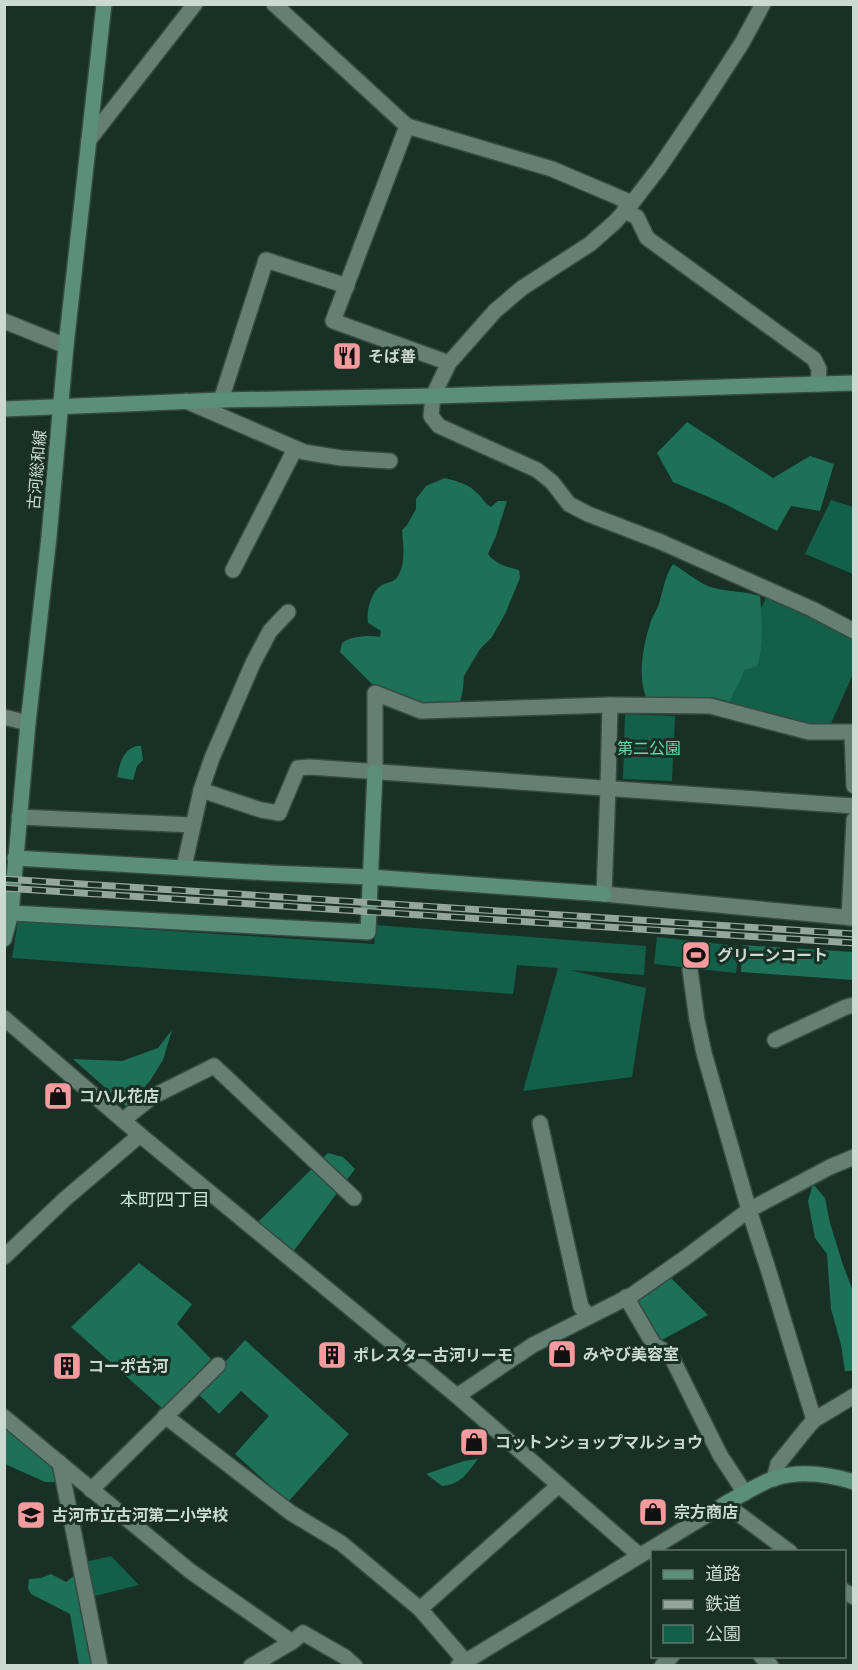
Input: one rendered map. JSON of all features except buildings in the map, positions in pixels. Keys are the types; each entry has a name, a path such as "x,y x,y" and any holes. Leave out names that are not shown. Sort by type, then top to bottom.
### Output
{"street":[{"name":"古河総和線","path":"5,933 11,913 10,857 19,817 49,537 66,346 104,4"},
{"path":"89,140 195,4"},
{"path":"274,4 407,126 552,169 628,207 637,216 647,238 814,359 819,369 818,384"},
{"path":"763,4 742,43 707,97 659,168 628,207 590,244 522,288 495,311 449,363 434,396 431,416 439,426 537,470 552,482 569,504 588,514 661,542 812,609 854,632"},
{"path":"407,126 333,321 449,363"},
{"path":"221,400 266,260 346,286"},
{"path":"4,321 66,346"},
{"path":"4,409 186,401 854,383"},
{"path":"186,401 295,448 320,456 390,461"},
{"path":"233,570 295,448"},
{"path":"184,867 201,790 212,758 253,663 270,631 288,612"},
{"path":"11,913 368,932 375,772 375,693 421,711 610,705 710,706 809,732 853,732 854,786"},
{"path":"603,894 610,705"},
{"path":"4,717 28,723"},
{"path":"201,790 261,810 279,813 298,768 310,767 854,806"},
{"path":"19,817 193,825"},
{"path":"10,857 370,877 603,894 851,918 854,820"},
{"path":"690,970 704,1053 749,1210 814,1420"},
{"path":"776,1040 854,1005"},
{"path":"4,1018 140,1135 457,1396 559,1485 646,1553"},
{"path":"123,1120 152,1098 214,1066 354,1198"},
{"path":"540,1123 581,1307 589,1316"},
{"path":"4,1257 65,1198 140,1135"},
{"path":"457,1396 533,1345 632,1295 686,1258 749,1210 830,1167 854,1157"},
{"path":"626,1297 654,1346 670,1354 720,1455 745,1493"},
{"path":"91,1490 218,1365"},
{"path":"774,1479 778,1464 814,1420 854,1396"},
{"path":"165,1416 291,1513 340,1543 420,1609 462,1663 725,1504 774,1479 805,1474 854,1482"},
{"path":"4,1417 190,1571 292,1642"},
{"path":"60,1463 100,1665"},
{"path":"420,1609 559,1485"},
{"path":"725,1504 789,1550"},
{"path":"251,1665 292,1642 303,1633 355,1665"}],"green space":[{"path":"687,422 773,478 810,456 834,464 820,511 791,506 777,531 725,504 673,482 657,453"},
{"path":"445,478 470,487 491,507 498,501 507,501 488,554 502,565 519,570 520,578 505,614 492,637 480,649 464,676 460,703 427,707 377,689 340,652 342,643 355,637 380,637 381,631 368,623 370,602 378,588 395,580 401,571 402,530 416,509 416,499 426,486"},
{"path":"831,500 853,507 853,574 805,554"},
{"path":"673,564 709,586 760,596 762,632 757,666 744,670 730,701 712,697 647,700 642,681 644,650 651,621"},
{"path":"766,598 853,637 853,674 829,728 807,728 717,703"},
{"name":"第二公園","path":"625,714 675,716 672,781 623,779"},
{"path":"136,746 141,746 143,760 137,766 133,780 117,777 125,755"},
{"path":"18,921 374,944 376,925 646,946 644,975 569,970 646,988 632,1077 523,1091 558,968 517,965 513,994 12,958"},
{"name":"グリーンコート","path":"657,937 739,946 736,973 654,964"},
{"path":"742,945 853,952 853,980 741,972"},
{"path":"172,1030 163,1060 150,1081 127,1107 73,1059 122,1061 158,1048"},
{"path":"328,1153 343,1157 355,1169 293,1252 257,1223"},
{"path":"813,1184 825,1198 830,1223 853,1291 853,1371 845,1371 841,1345 831,1309 827,1254 815,1238 808,1201"},
{"path":"139,1263 192,1304 177,1324 211,1359 163,1409 71,1327"},
{"path":"670,1277 708,1315 660,1341 634,1301"},
{"path":"245,1340 349,1434 288,1502 235,1454 269,1416 241,1391 219,1414 197,1393"},
{"path":"4,1426 40,1454 56,1470 57,1482 45,1482 5,1464"},
{"path":"478,1459 463,1477 449,1485 442,1486 426,1474 464,1461"},
{"path":"111,1556 139,1585 91,1597 85,1562"},
{"path":"51,1574 66,1582 76,1574 95,1665 79,1665 70,1614 31,1594 28,1588 29,1579"}],"railway":[{"path":"4,879 854,934"},
{"path":"4,888 854,943"}],"place":[{"name":"そば善","path":"347,356"},
{"name":"グリーンコート","path":"696,955"},
{"name":"コハル花店","path":"58,1096"},
{"name":"みやび美容室","path":"562,1354"},
{"name":"ポレスター古河リーモ","path":"332,1355"},
{"name":"コーポ古河","path":"67,1366"},
{"name":"コットンショップマルショウ","path":"474,1442"},
{"name":"宗方商店","path":"653,1512"},
{"name":"古河市立古河第二小学校","path":"31,1515"}],"district":[{"name":"本町四丁目","path":"165,1200"}]}
